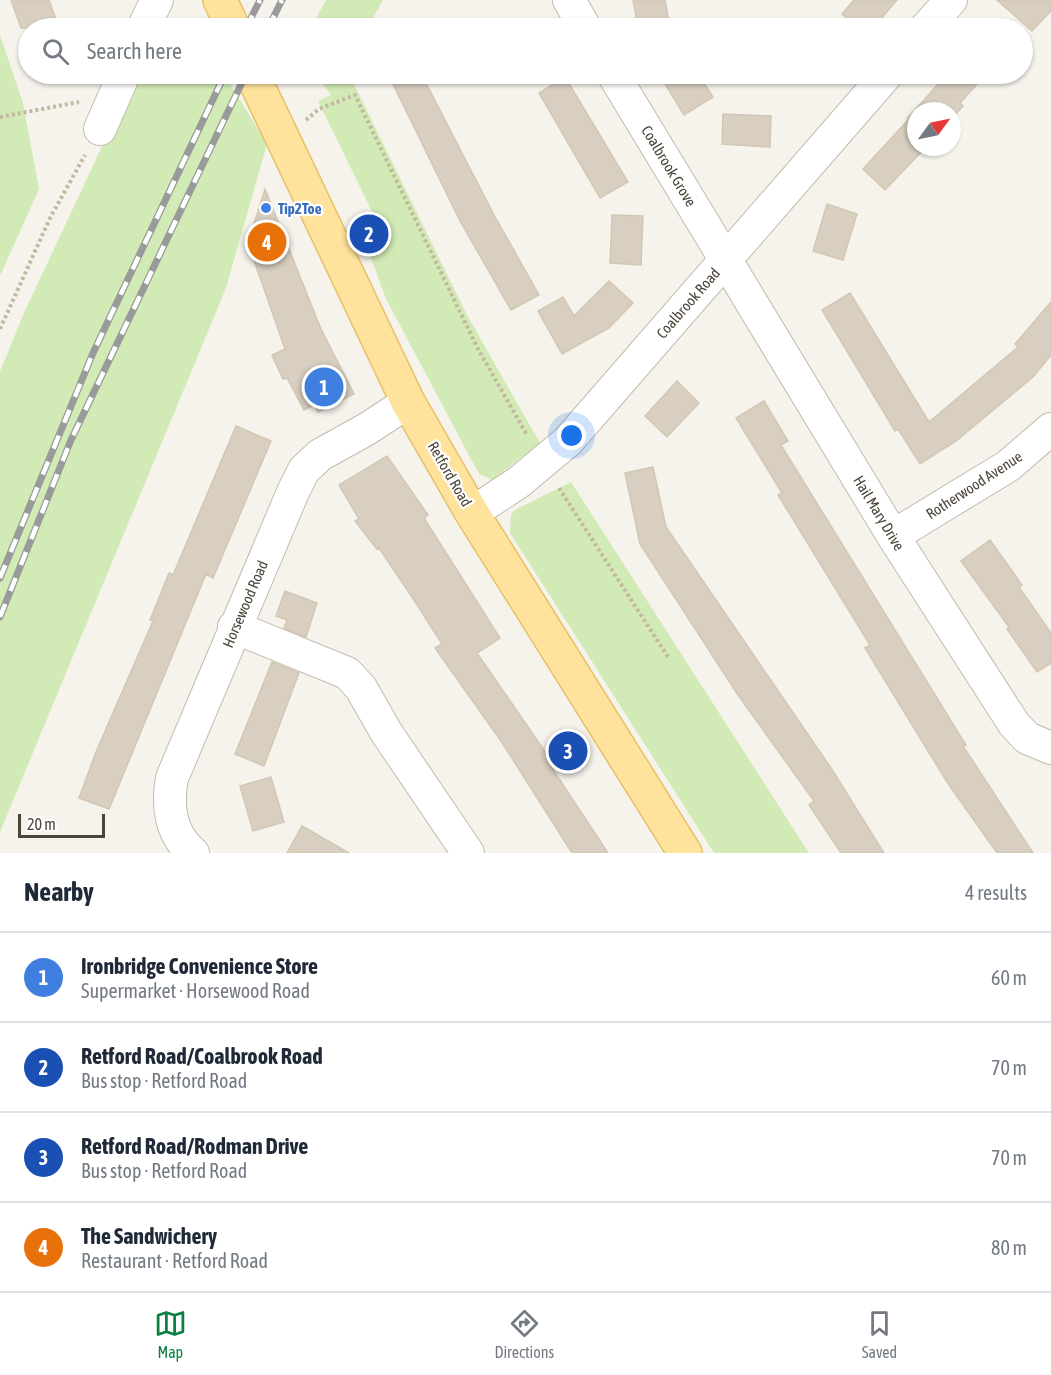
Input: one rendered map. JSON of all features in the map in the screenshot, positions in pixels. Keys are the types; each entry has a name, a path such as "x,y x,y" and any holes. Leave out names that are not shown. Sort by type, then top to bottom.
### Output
{"main road":[{"path":"220,0 228,18"},
{"name":"Retford Road","path":"257,84 408,402 472,513 685,853"}],"street":[{"path":"148,18 157,0"},
{"path":"569,0 579,18"},
{"path":"935,18 951,0"},
{"name":"Coalbrook Grove","path":"619,84 725,260"},
{"name":"Coalbrook Road","path":"472,513 544,464 568,441 878,84"},
{"path":"99,129 119,85"},
{"name":"Hail Mary Drive","path":"725,260 892,536 1014,724 1027,738 1051,748"},
{"name":"Horsewood Road","path":"193,853 187,848 169,813 172,778 234,627 304,470 320,455 367,429 408,402"},
{"name":"Rotherwood Avenue","path":"892,536 1008,466 1051,429"},
{"path":"234,627 347,673 361,688 386,732 468,853"}],"path":[{"path":"0,117 119,85"},
{"path":"284,141 319,109 355,95 478,349 544,464 668,657"},
{"path":"0,329 50,218 99,129"}],"green space":[{"path":"326,0 383,0 373,18 316,18"},
{"path":"0,35 23,103 39,189 0,276"},
{"path":"131,84 230,84 267,144 226,288 0,832 0,372 23,315"},
{"path":"323,84 354,84 467,315 540,443 492,480 479,474 386,299 367,247 384,236 318,101 331,95"},
{"path":"571,482 809,853 714,853 510,533 511,515 515,510"}],"building":[{"path":"11,0 49,0 55,18 18,18"},
{"path":"633,0 665,0 668,18 636,18"},
{"path":"854,0 897,0 882,18 847,18 842,14"},
{"path":"997,0 1051,0 1051,11 1033,30 1033,18 1017,18"},
{"path":"393,84 427,84 494,215 539,295 511,310 460,221"},
{"path":"554,84 569,84 628,182 600,198 539,93"},
{"path":"665,84 705,84 713,97 684,115"},
{"path":"938,84 977,84 961,102 922,102"},
{"path":"723,114 771,116 770,147 722,144"},
{"path":"907,121 907,156 917,156 885,190 863,169"},
{"path":"265,189 321,329 354,394 318,412 314,405 304,410 287,378 283,379 272,355 285,349 248,243"},
{"path":"827,204 857,214 843,260 813,251"},
{"path":"612,215 643,216 641,265 610,263"},
{"path":"609,281 633,303 609,328 562,354 538,311 563,297 574,316"},
{"path":"850,293 929,422 1018,347 1015,344 1051,302 1051,355 1033,377 956,441 920,464 898,429 895,431 822,310"},
{"path":"677,381 699,403 667,437 645,416"},
{"path":"764,401 788,441 781,445 966,745 963,746 1033,853 997,853 947,782 865,648 870,645 778,495 782,493 736,418"},
{"path":"236,426 271,441 213,578 206,574 109,809 79,798 96,752 153,621 150,620 169,573 173,575"},
{"path":"387,456 428,515 424,518 500,638 477,653 553,763 550,765 608,853 572,853 501,741 435,648 442,644 414,600 379,548 377,549 355,521 359,519 339,485"},
{"path":"653,467 666,527 831,768 884,853 841,853 809,805 814,801 738,695 640,544 625,473"},
{"path":"990,540 1022,585 1019,587 1051,633 1051,663 1037,672 1007,629 1009,627 961,561"},
{"path":"285,591 317,603 306,637 284,628 287,620 276,616"},
{"path":"272,662 299,673 264,766 235,754"},
{"path":"271,777 284,822 253,831 240,786"},
{"path":"302,826 349,853 287,853"}],"railway":[{"path":"251,18 260,0"},
{"path":"273,18 282,0"},
{"path":"0,578 93,353 220,84"},
{"path":"0,617 71,440 241,84"}],"place":[{"name":"Tip2Toe","path":"266,208"},
{"name":"Retford Road/Coalbrook Road","path":"369,234"},
{"name":"The Sandwichery","path":"267,242"},
{"name":"Ironbridge Convenience Store","path":"324,387"},
{"name":"Retford Road/Rodman Drive","path":"568,751"}]}
